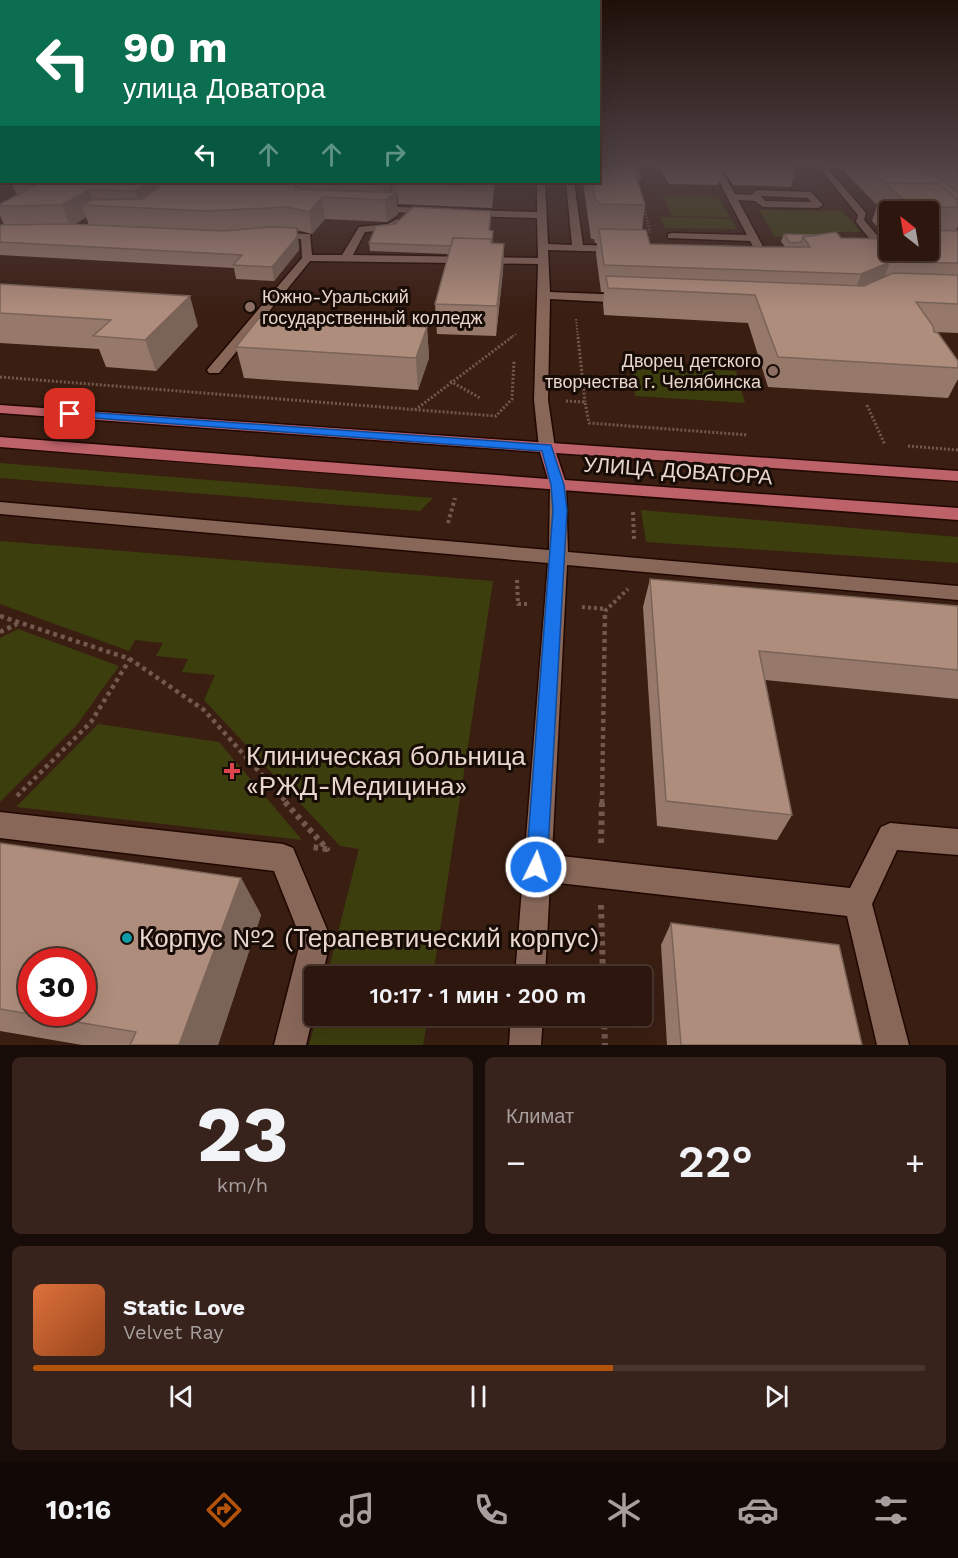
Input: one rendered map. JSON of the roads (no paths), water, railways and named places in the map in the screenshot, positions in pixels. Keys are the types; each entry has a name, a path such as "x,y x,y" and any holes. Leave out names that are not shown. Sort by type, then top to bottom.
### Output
{"main road":[{"name":"УЛИЦА ДОВАТОРА","path":"0,409 958,476"},
{"name":"УЛИЦА ДОВАТОРА","path":"0,442 958,514"},
{"path":"547,448 558,485"}],"street":[{"path":"346,258 362,229 391,227 407,215"},
{"path":"535,215 541,215 544,295 541,400 547,448"},
{"path":"574,215 578,248"},
{"path":"740,215 753,238 758,256 775,257"},
{"path":"863,215 859,220 879,242"},
{"path":"214,370 307,258 306,237 260,236"},
{"path":"672,236 753,238"},
{"path":"542,247 654,250"},
{"path":"864,250 879,250"},
{"path":"307,258 543,261"},
{"path":"544,295 644,299"},
{"path":"531,966 558,556 560,510 558,485"},
{"path":"0,508 958,593"},
{"path":"5,814 283,858 316,939 290,1045"},
{"path":"893,1045 858,903 890,836 958,842"},
{"path":"536,867 858,903"},
{"path":"525,1045 526,1026"}],"place":[{"name":"Южно-Уральский государственный колледж","path":"250,307"},
{"name":"Дворец детского творчества г. Челябинска","path":"773,371"},
{"name":"Клиническая больница «РЖД-Медицина»","path":"232,771"},
{"name":"Корпус №2 (Терапевтический корпус)","path":"127,938"}]}
